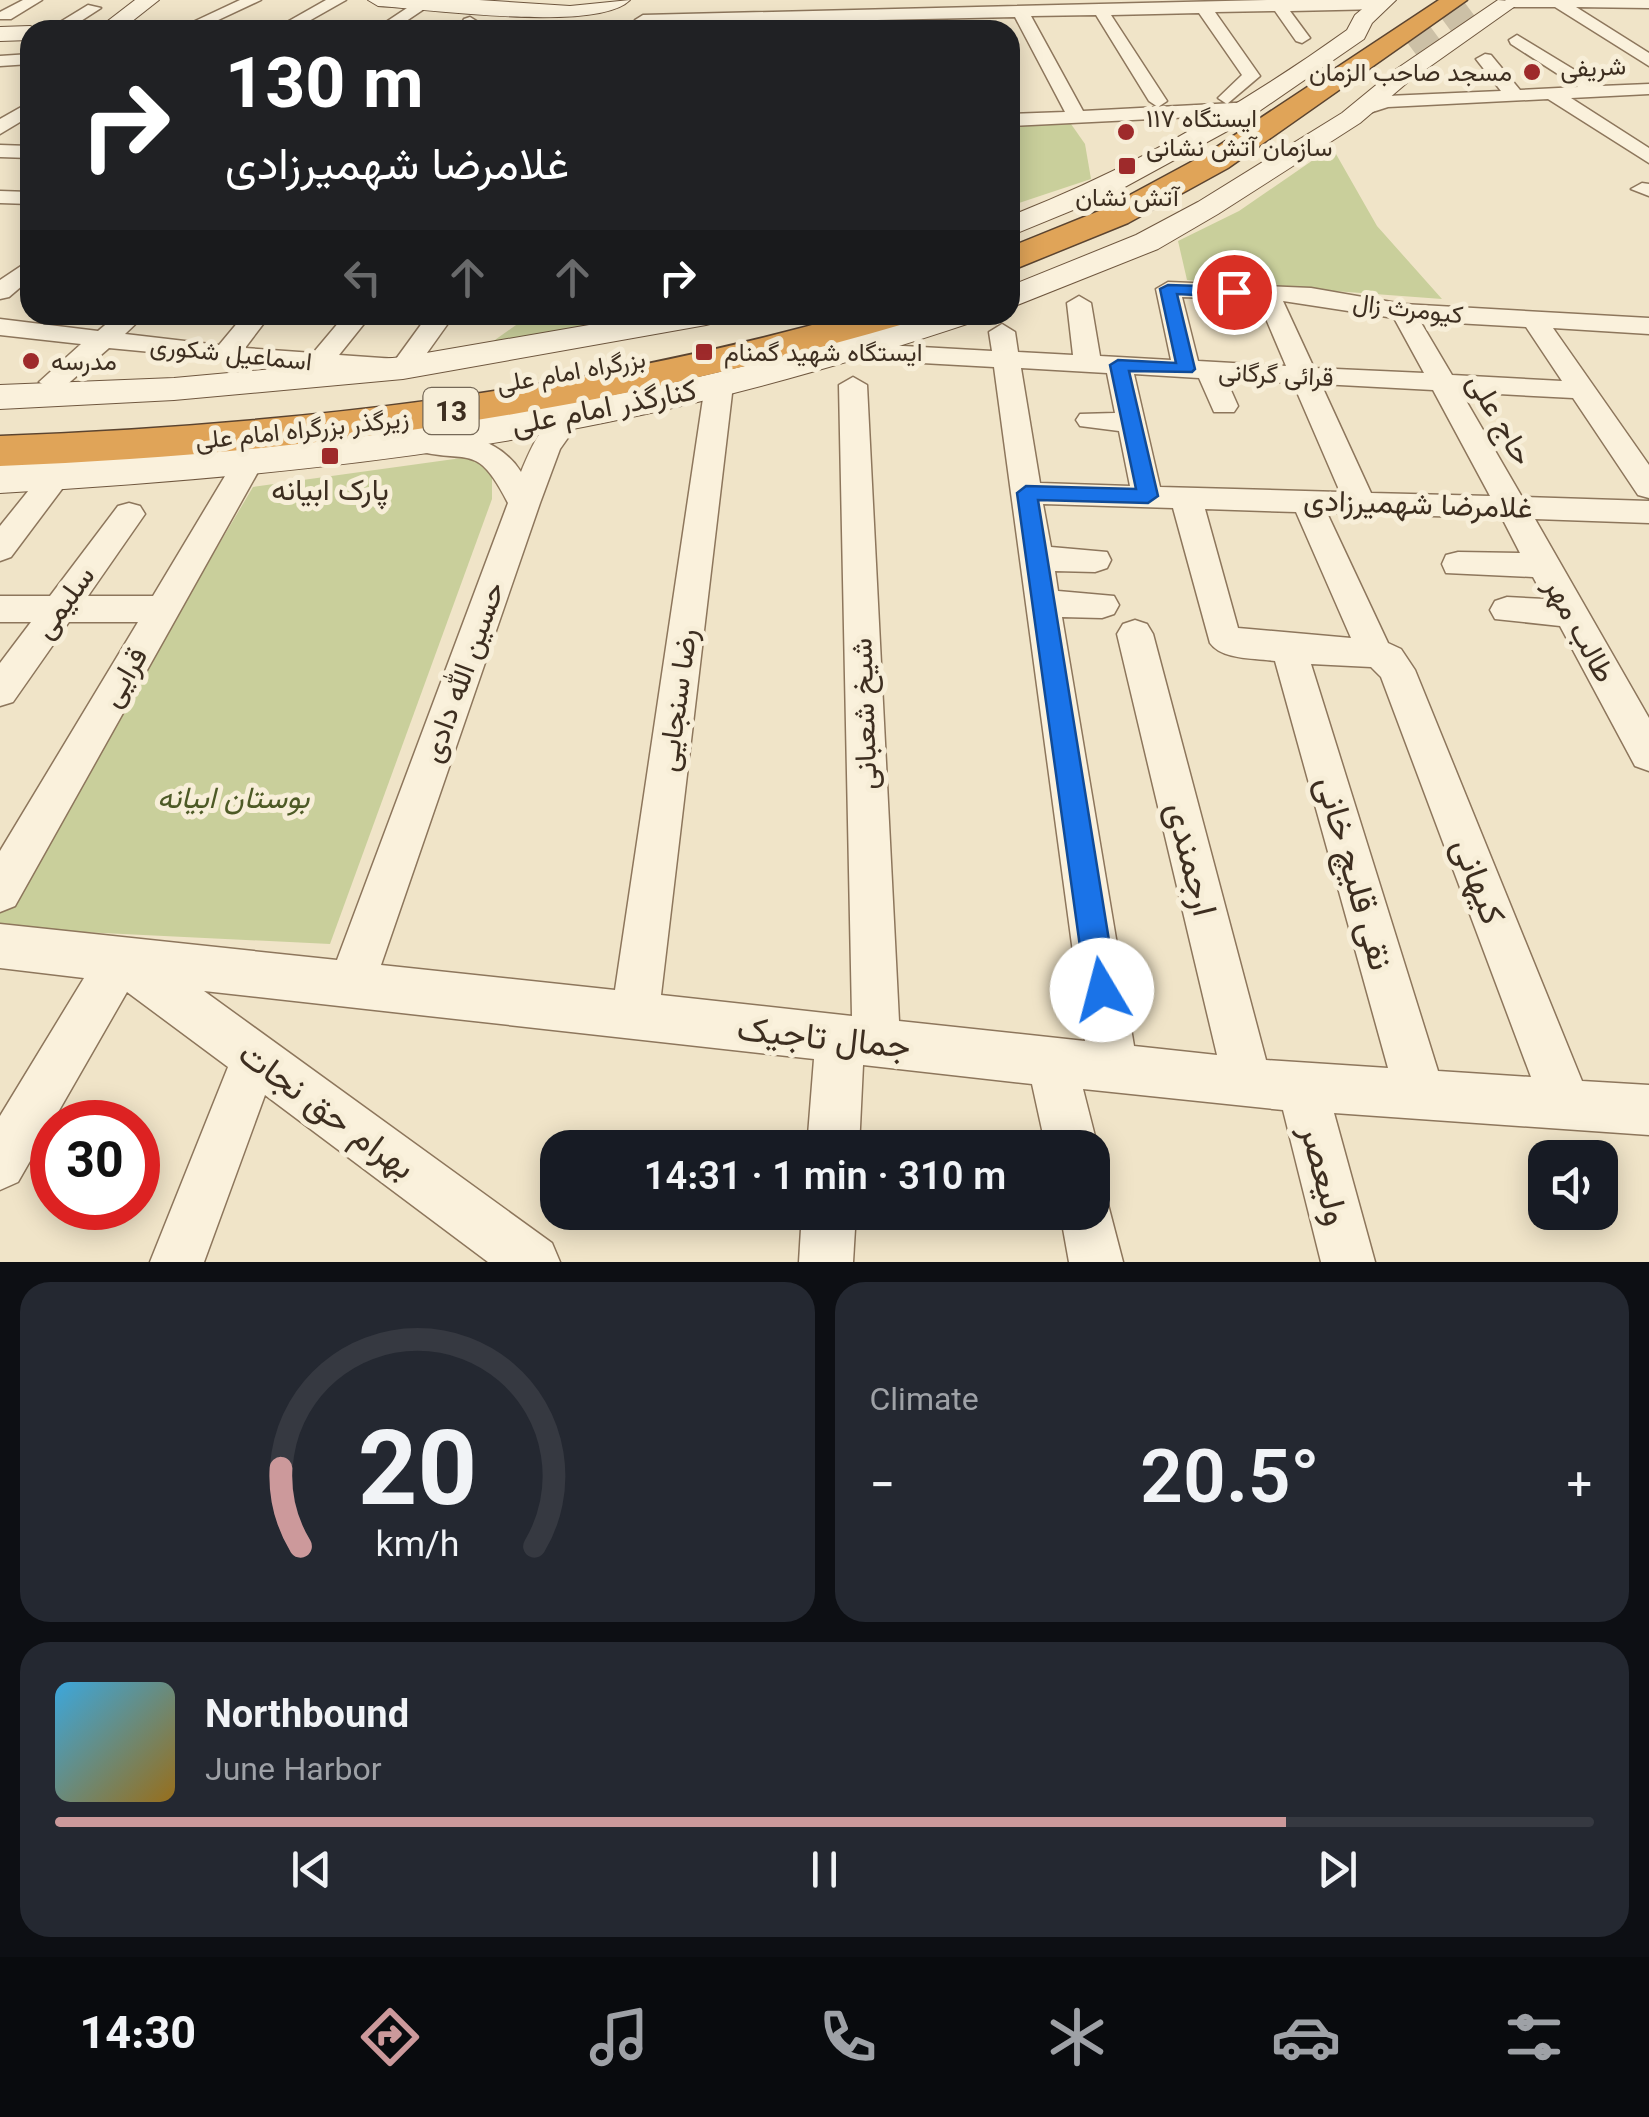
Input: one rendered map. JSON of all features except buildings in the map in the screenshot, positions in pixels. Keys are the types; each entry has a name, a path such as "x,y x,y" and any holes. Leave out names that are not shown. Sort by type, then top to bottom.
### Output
{"highway":[{"path":"1020,256 1116,216 1217,161 1401,46 1456,0"},
{"path":"1020,272 1121,231 1280,147 1370,84 1401,46"},
{"name":"زیرگذر بزرگراه امام علی","path":"0,452 236,438 409,418 697,368 856,325"},
{"name":"بزرگراه امام علی","path":"0,433 293,415 593,369 848,350"}],"main road":[{"path":"120,20 149,0"},
{"path":"378,0 596,20"},
{"path":"538,20 598,10 620,0"},
{"path":"1020,223 1099,190 1196,140 1240,103 1408,0"},
{"path":"1020,294 1148,242 1208,208 1360,110 1400,77 1510,1"},
{"path":"1356,34 1363,20 1384,2"},
{"path":"403,368 480,342 502,325"},
{"path":"174,388 403,368 653,325"},
{"name":"کنارگذر امام علی","path":"0,479 248,463 570,415 718,385 929,325"},
{"path":"0,400 46,390 174,388 279,393 460,388"}],"street":[{"path":"2,25 34,0"},
{"path":"208,20 253,0"},
{"path":"300,20 338,0"},
{"path":"1510,1 1649,3"},
{"path":"1618,1 1649,20"},
{"path":"898,20 934,13 1020,11 1062,5 1100,9 1384,2"},
{"path":"1557,2 1649,61"},
{"path":"398,20 425,3"},
{"path":"1281,4 1344,11 1356,23 1356,34"},
{"path":"1281,4 1302,38"},
{"path":"794,20 856,7 884,20"},
{"path":"1020,119 1240,103 1252,76 1203,7"},
{"path":"72,20 92,8"},
{"path":"1100,9 1158,101"},
{"path":"1020,11 1032,48 1076,114"},
{"path":"976,12 979,20"},
{"path":"934,13 936,20"},
{"path":"644,17 763,20"},
{"path":"1553,38 1517,40 1598,92"},
{"path":"1546,58 1576,56"},
{"path":"1484,59 1515,96"},
{"path":"1574,76 1610,73"},
{"path":"1640,90 1649,101"},
{"name":"شریفی","path":"1360,110 1386,102 1640,90"},
{"path":"1552,94 1649,157"},
{"path":"1076,114 1180,119 1194,128 1196,140"},
{"path":"0,292 20,275"},
{"name":"کیومرث زال","path":"1198,369 1168,289 1311,294 1403,312 1646,330"},
{"path":"1266,293 1360,502"},
{"path":"1079,303 1088,364"},
{"name":"حاج علی","path":"1403,312 1512,506"},
{"path":"1535,320 1649,488"},
{"name":"اسماعیل شکوری","path":"23,325 100,339 226,354 403,368"},
{"path":"46,390 119,325"},
{"path":"226,354 249,325"},
{"path":"319,362 350,325"},
{"path":"403,368 434,325"},
{"path":"1004,345 1113,1068"},
{"name":"قرائی گرگانی","path":"848,350 1004,345 1088,364 1582,390"},
{"name":"شیخ شعبانی","path":"837,1130 858,1040 848,350"},
{"path":"1118,365 1148,496"},
{"path":"1198,369 1224,406"},
{"name":"رضا سنجایی","path":"636,1016 718,385"},
{"name":"حسین الله دادی","path":"351,984 524,503 546,448 570,415"},
{"path":"1090,420 1131,423"},
{"path":"402,442 482,448 505,465 524,503"},
{"name":"قرایی","path":"0,890 248,463"},
{"path":"0,549 56,477"},
{"name":"غلامرضا شهمیرزادی","path":"1028,504 1148,496 1649,512"},
{"path":"1186,497 1222,632 1228,641 1382,656"},
{"name":"کیهانی","path":"1306,500 1382,656 1396,670 1567,1106"},
{"path":"1028,504 1086,518"},
{"name":"طالب مهر","path":"1512,506 1649,754"},
{"name":"سلیمی","path":"0,691 129,514"},
{"path":"1036,558 1094,560"},
{"path":"1458,564 1544,565"},
{"path":"1043,604 1102,605"},
{"path":"0,609 164,608"},
{"path":"1506,610 1572,614"},
{"name":"ارجمندی","path":"1135,634 1248,1084"},
{"name":"نقی قلیچ خانی","path":"1290,649 1421,1096"},
{"name":"جمال تاجیک","path":"0,946 1248,1084 1649,1110"},
{"path":"3,1157 121,959"},
{"name":"بهرام حق نجات","path":"121,959 512,1256"},
{"path":"1052,1062 1068,1130"},
{"path":"176,1262 245,1084"},
{"name":"ولیعصر","path":"1302,1089 1348,1262"},
{"path":"826,1262 828,1230"},
{"path":"1090,1230 1096,1262"}],"green space":[{"path":"1071,124 1085,144 1091,179 1020,203 1020,126"},
{"path":"1332,147 1377,226 1442,299 1187,280 1178,241 1239,211"},
{"path":"516,325 624,325 485,347"},
{"name":"بوستان ابیانه","path":"476,456 492,473 492,499 330,944 0,928 0,913 253,487"}],"tunnel":[{"path":"1412,49 1478,0"}],"place":[{"name":"مسجد صاحب الزمان","path":"1532,72"},
{"name":"ایستگاه ۱۱۷ سازمان آتش نشانی","path":"1126,132"},
{"name":"آتش نشان","path":"1127,166"},
{"name":"ایستگاه شهید گمنام","path":"704,352"},
{"name":"مدرسه","path":"31,361"},
{"name":"پارک ابیانه","path":"330,456"}],"route":[{"path":"1102,990 1026,493 1148,496 1118,365 1186,369 1168,289 1234,292"}]}
